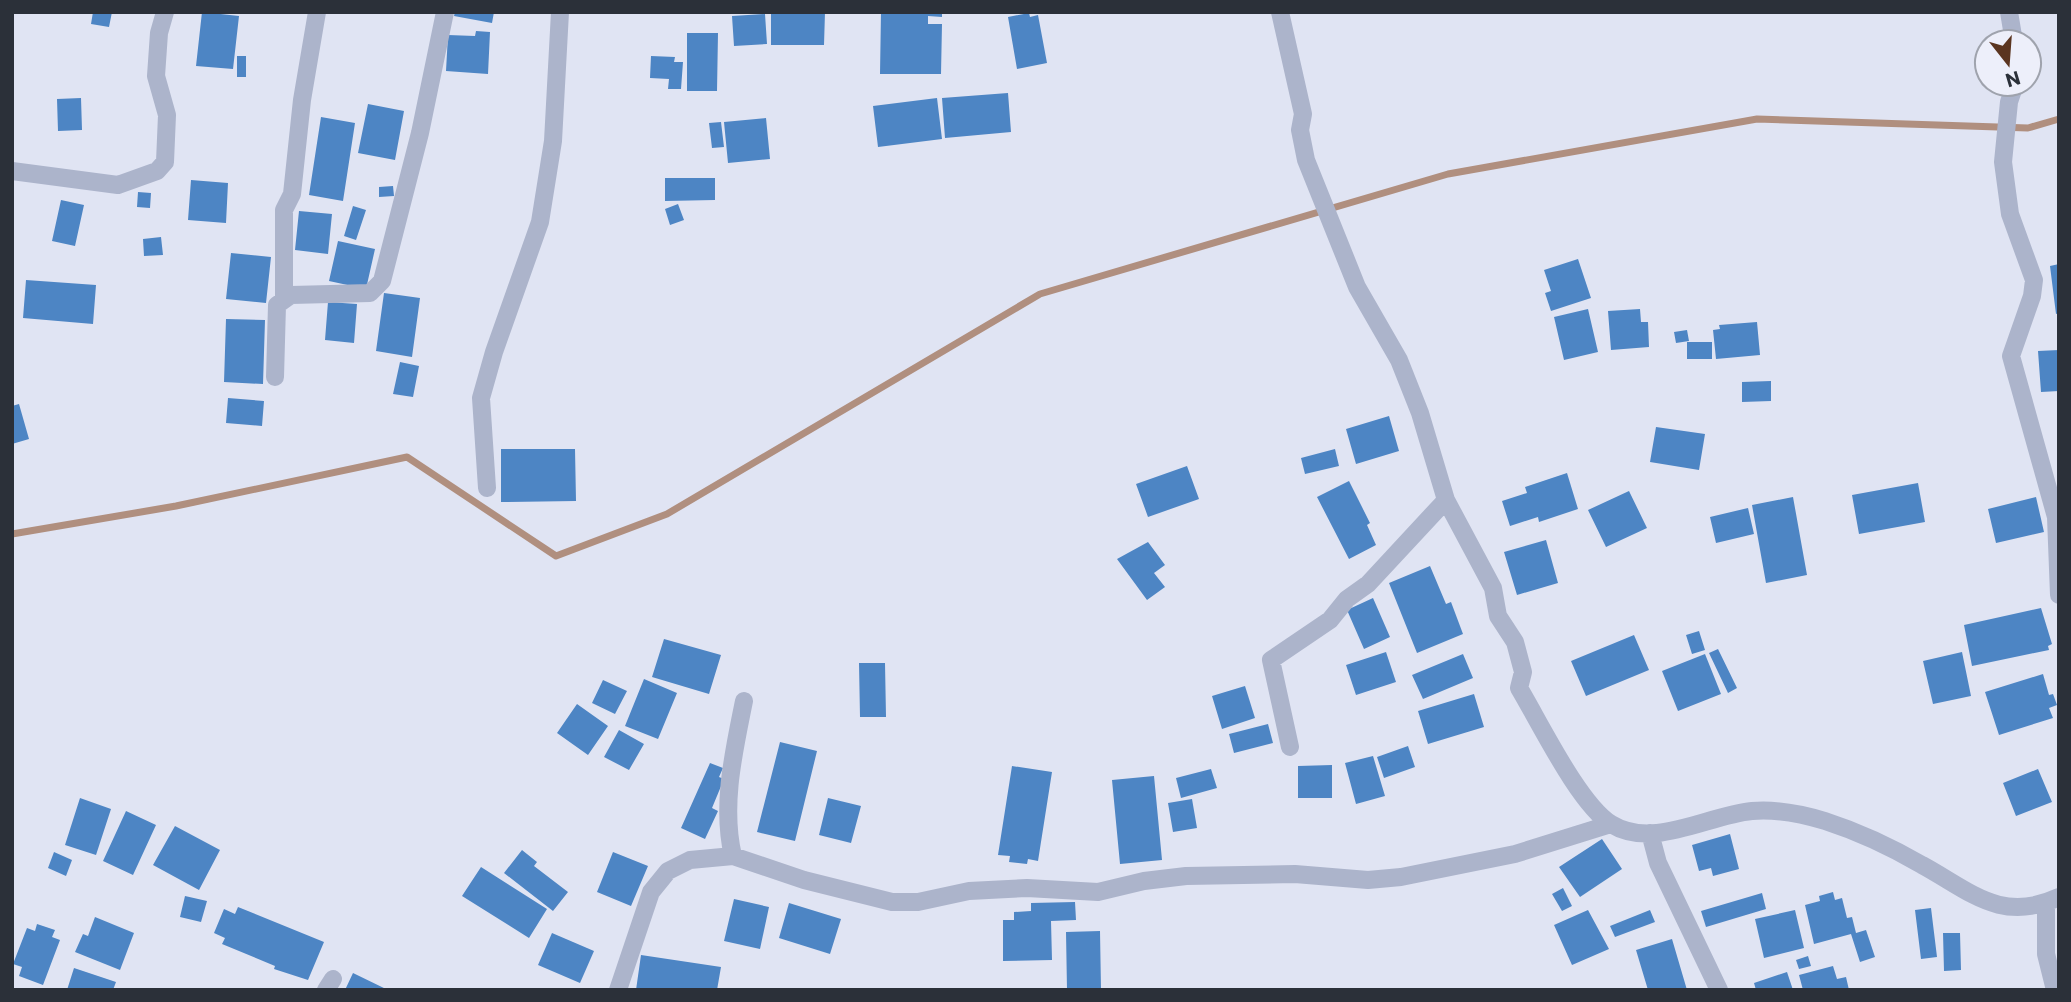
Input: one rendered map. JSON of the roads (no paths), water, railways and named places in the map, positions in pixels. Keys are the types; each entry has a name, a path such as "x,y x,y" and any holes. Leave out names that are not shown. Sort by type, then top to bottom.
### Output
{"street":[{"path":"12,171 118,185 157,172 164,162 167,115 156,76 159,33 165,12"},
{"path":"284,298 284,210 292,194 302,100 317,12"},
{"path":"275,377 277,305 284,298 291,295 370,293 382,281 420,133 445,12"},
{"path":"487,488 481,398 494,352 540,222 553,141 560,12"},
{"path":"1280,12 1303,114 1300,130 1306,160 1357,287 1399,359 1420,413 1447,500 1493,588 1498,616 1515,642 1523,672 1520,688 1585,798 1611,824 1650,834 1751,811 1784,812 1825,821 1874,840 1981,901 2005,908 2053,900 2046,954 2054,990"},
{"path":"2011,98 2003,162 2010,214 2034,280 2032,296 2011,356 2056,517 2059,596"},
{"path":"1290,747 1271,660 1330,620 1347,598 1368,583 1447,500"},
{"path":"733,856 728,835 732,766 744,701"},
{"path":"618,990 651,892 668,871 690,860 733,856 804,880 892,902 918,902 969,891 1016,888 1098,892 1144,881 1186,876 1295,874 1367,880 1401,877 1514,854 1611,824"},
{"path":"1650,834 1658,863 1719,990"}],"waterway":[{"path":"12,534 176,506 407,457 556,556 667,514 1040,294 1448,174 1757,119 2028,128 2059,119"}]}
